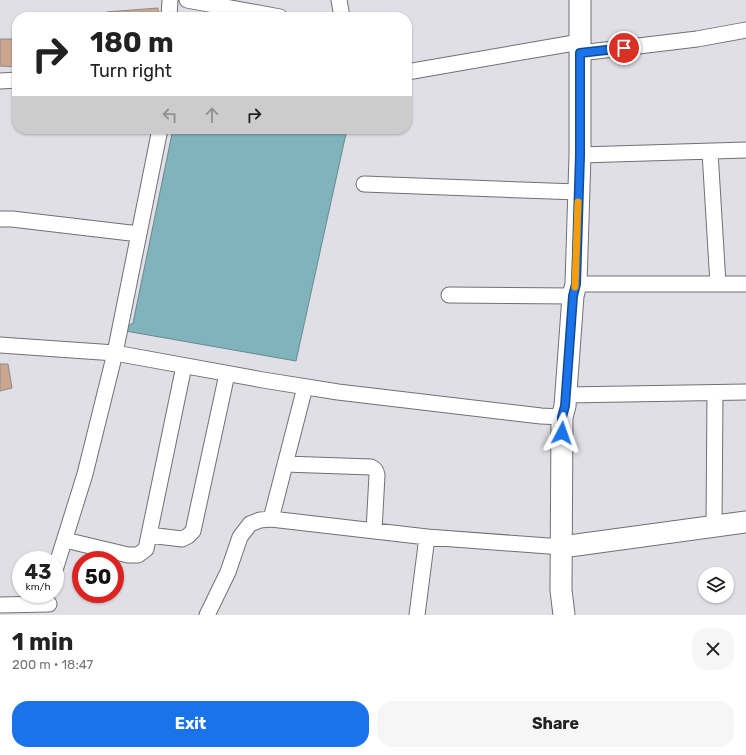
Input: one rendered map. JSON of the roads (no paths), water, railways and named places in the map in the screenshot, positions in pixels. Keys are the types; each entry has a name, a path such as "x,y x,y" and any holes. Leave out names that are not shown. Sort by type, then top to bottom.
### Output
{"main road":[{"path":"564,615 561,590 562,417 565,406 575,290 580,155 580,0"},
{"path":"562,547 746,522"}],"street":[{"path":"169,12 170,0"},
{"path":"187,0 253,12"},
{"path":"339,0 341,12"},
{"path":"412,71 580,48 697,39 746,30"},
{"path":"0,80 12,80"},
{"path":"61,551 85,474 115,354 159,134"},
{"path":"580,155 746,150"},
{"path":"710,152 718,284"},
{"path":"364,184 578,192"},
{"path":"0,219 12,219 139,234"},
{"path":"449,295 746,284"},
{"path":"0,346 115,354 338,392 541,416 562,417"},
{"path":"65,540 128,555 138,555 146,549 184,366"},
{"path":"149,535 182,539 188,536 193,530 227,374"},
{"path":"271,519 305,387"},
{"path":"566,395 746,392"},
{"path":"714,527 715,393"},
{"path":"285,464 371,467 374,469 377,475 374,531"},
{"path":"207,615 228,572 240,537 250,524 260,520 271,519 426,537 562,547"},
{"path":"417,615 426,537"},
{"path":"0,605 48,604"}],"water":[{"path":"172,134 346,134 296,361 120,330 133,323"}]}
